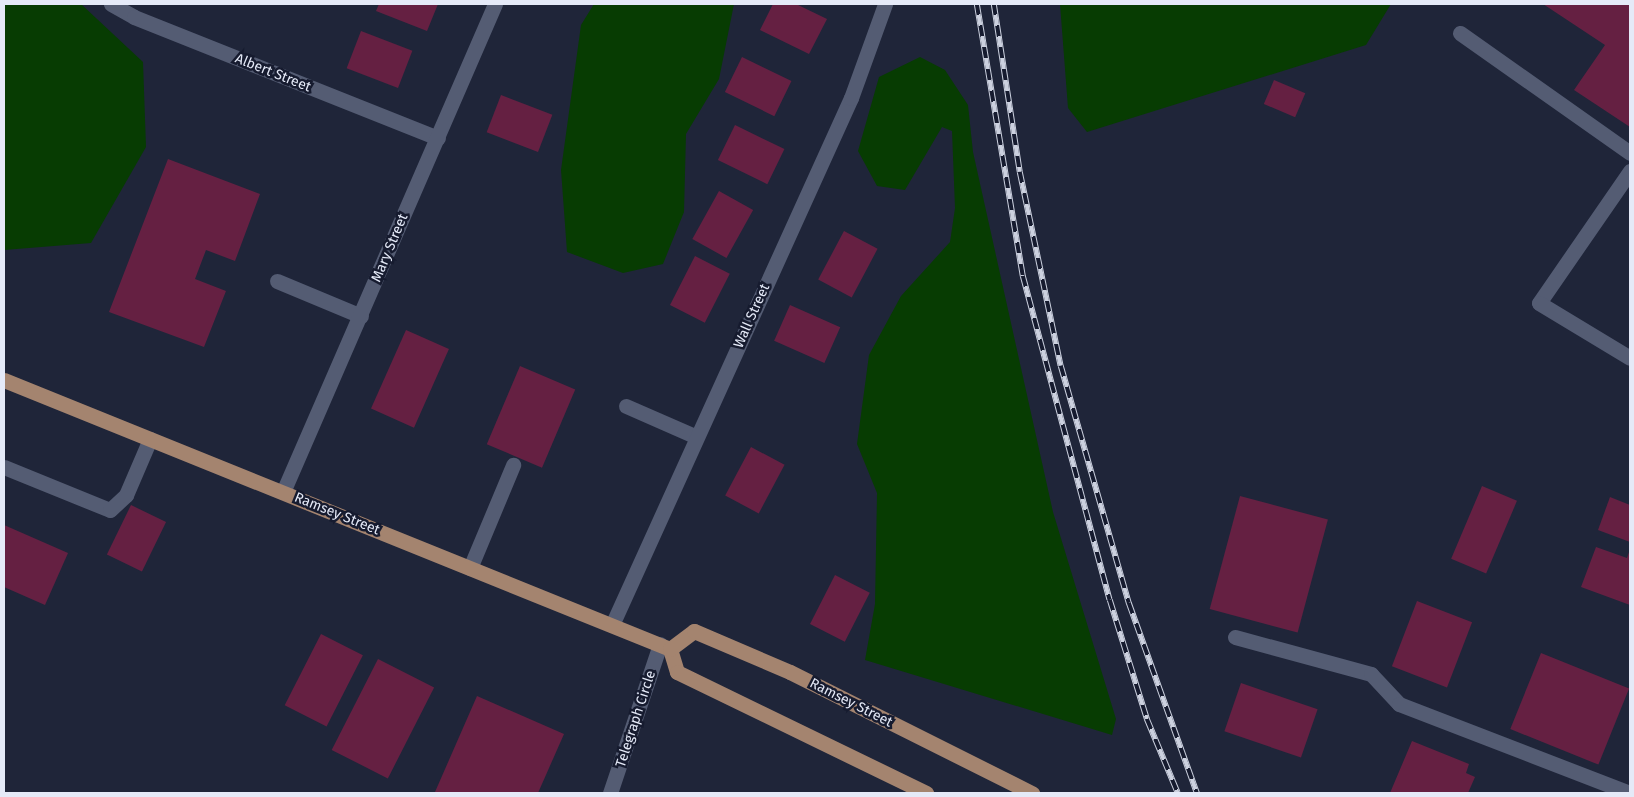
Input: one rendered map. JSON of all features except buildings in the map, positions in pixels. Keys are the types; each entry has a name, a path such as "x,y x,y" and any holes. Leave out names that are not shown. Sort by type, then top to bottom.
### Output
{"main road":[{"name":"Ramsey Street","path":"4,381 665,647 694,631 790,672 1032,793"},
{"path":"665,647 677,672 926,793"}],"street":[{"name":"Albert Street","path":"111,4 134,18 438,138"},
{"name":"Mary Street","path":"283,492 495,4"},
{"name":"Wall Street","path":"612,625 851,98 885,4"},
{"path":"1460,33 1630,153"},
{"path":"1630,171 1539,303 1630,358"},
{"path":"277,281 361,316"},
{"path":"626,406 697,437"},
{"path":"4,467 110,510 126,495 150,439"},
{"path":"470,568 512,465"},
{"path":"1235,637 1372,674 1399,704 1630,793"},
{"name":"Telegraph Circle","path":"610,793 665,647"}],"green space":[{"path":"4,4 81,4 143,62 146,147 91,243 4,250"},
{"path":"594,4 734,4 719,79 686,134 684,212 663,264 623,273 567,252 561,170 581,25"},
{"path":"1060,4 1391,4 1366,45 1087,132 1068,108"},
{"path":"920,57 945,70 968,105 973,152 1053,512 1116,719 1112,735 865,660 875,604 877,493 857,444 869,355 901,296 950,242 955,208 952,131 942,127 905,190 877,186 858,151 879,77"}],"railway":[{"path":"977,4 1023,276 1110,600 1147,719 1178,793"},
{"path":"994,4 1020,172 1061,366 1129,603 1197,793"}]}
